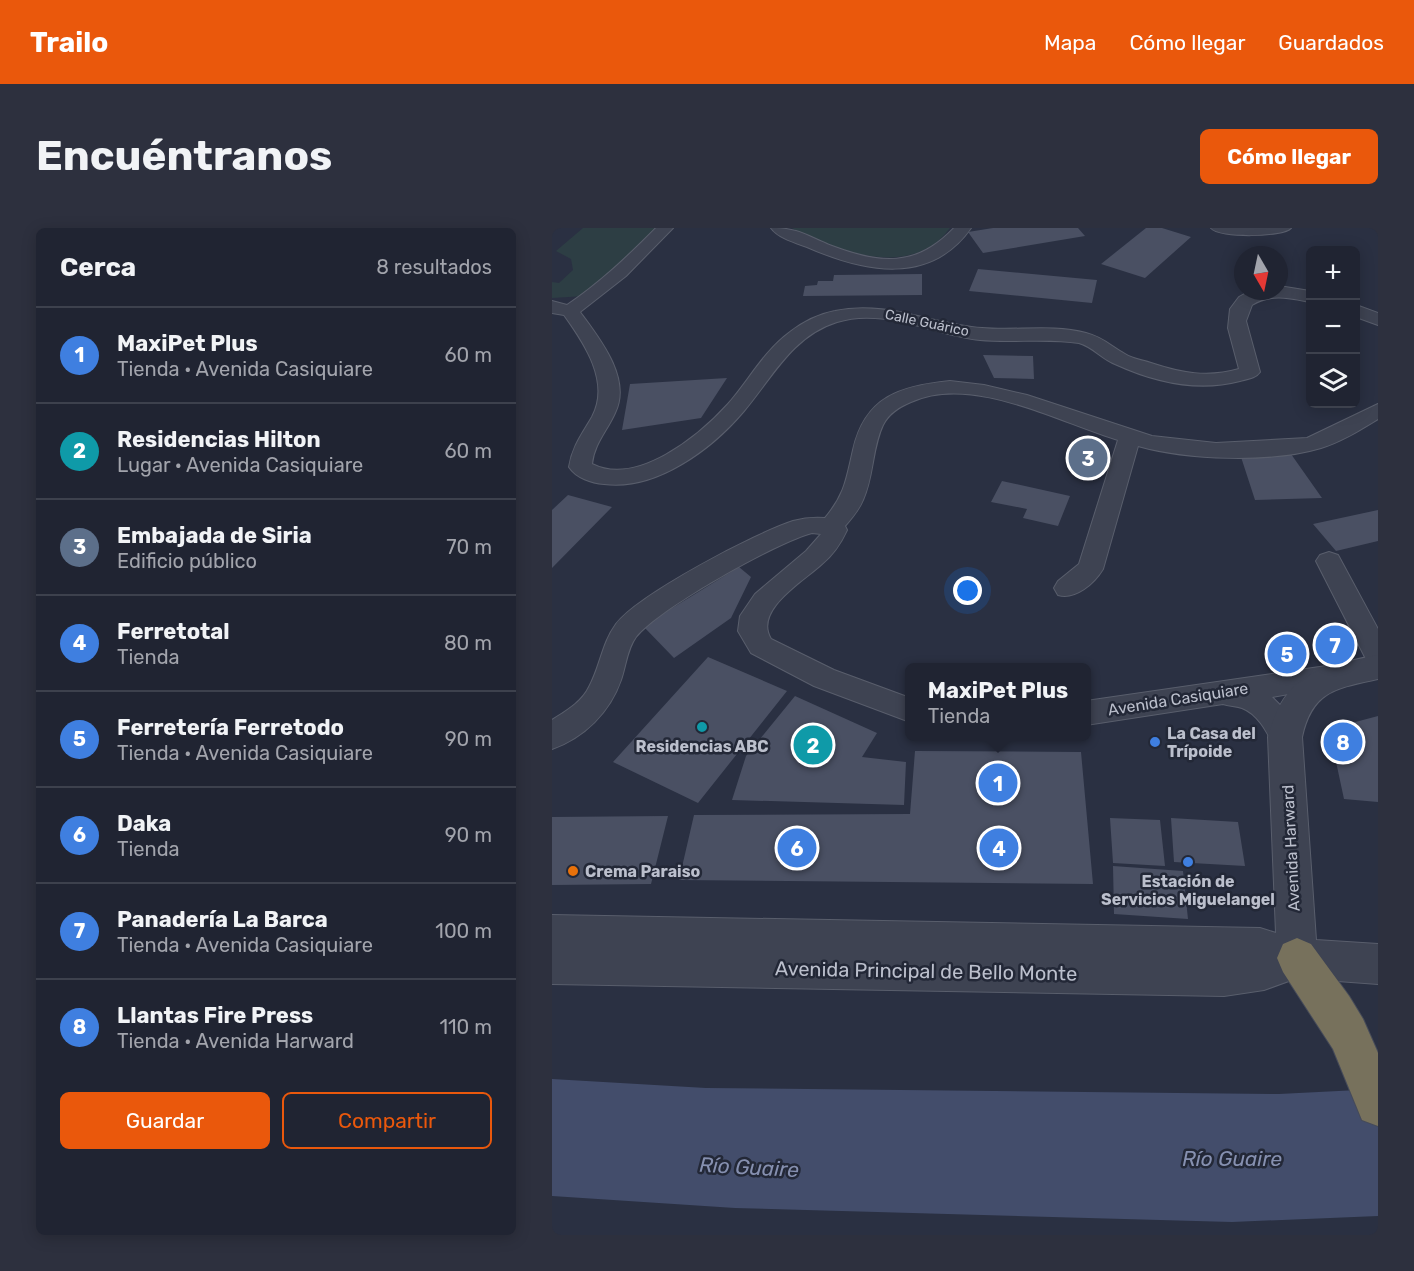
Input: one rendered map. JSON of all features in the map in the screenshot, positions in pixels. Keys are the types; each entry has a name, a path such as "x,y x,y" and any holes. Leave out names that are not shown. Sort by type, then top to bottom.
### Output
{"highway":[{"path":"1297,958 1335,1011 1348,1034 1378,1104"}],"street":[{"path":"561,309 598,293 630,266 665,228"},
{"path":"779,228 835,254 867,262 889,264 911,263 931,257 945,249 963,228"},
{"path":"1219,228 1242,230 1283,228"},
{"name":"Calle Guárico","path":"561,309 586,333 604,368 610,389 607,408 581,452 580,467 592,476 614,480 642,475 674,458 723,420 774,356 812,325 832,317 870,311 916,318 945,328 977,334 1074,337 1093,341 1121,360 1169,377 1203,382 1229,379 1250,372 1249,359 1237,321 1240,308 1246,298 1264,292 1306,295"},
{"path":"1360,312 1378,319"},
{"path":"831,527 850,502 871,425 891,403 907,395 941,388 985,391 1057,410 1151,442 1199,448 1251,449 1301,445 1330,437 1378,410"},
{"path":"1067,588 1090,569 1130,436"},
{"path":"552,736 576,720 598,699 607,678 613,653 631,625 724,563 772,539 805,527 831,527 835,530 833,538 823,550 760,602 751,629 753,638 761,646 824,678 905,708"},
{"path":"1329,561 1378,655"},
{"name":"Avenida Harward","path":"1297,958 1285,737 1293,711 1299,701 1310,691 1340,675 1378,667"},
{"name":"Avenida Casiquiare","path":"1091,712 1340,675"},
{"path":"1215,692 1242,695 1256,700 1276,720 1285,737"},
{"name":"Avenida Principal de Bello Monte","path":"552,934 1260,948 1297,958 1378,964"},
{"name":"Avenida Principal de Bello Monte","path":"552,964 1224,976 1264,970 1297,958"}],"shaded area":[{"path":"583,228 656,228 585,296 552,298 552,282 559,283 573,270 571,259 556,251"},
{"path":"792,228 950,228 934,244 916,253 895,257 852,252"}],"water":[{"name":"Río Guaire","path":"552,1079 706,1088 1279,1094 1378,1089 1378,1216 1232,1222 735,1208 552,1196"}],"building":[{"path":"993,228 1078,228 1085,236 983,253 968,232"},
{"path":"1146,228 1162,228 1191,237 1145,278 1101,264"},
{"path":"978,269 1097,280 1092,303 969,291"},
{"path":"922,274 922,295 803,296 805,286 817,285 818,281 833,281 834,275"},
{"path":"983,355 1033,356 1034,379 994,378"},
{"path":"727,378 701,418 622,430 630,384"},
{"path":"1291,454 1322,498 1255,500 1241,457"},
{"path":"1002,481 1070,496 1058,526 1023,518 1027,509 991,502"},
{"path":"568,495 612,507 552,568 552,510"},
{"path":"1378,510 1378,541 1336,551 1313,524"},
{"path":"739,567 751,577 731,618 674,658 643,626"},
{"name":"Residencias ABC","path":"708,657 787,691 698,803 613,762"},
{"path":"795,696 877,733 862,757 906,762 904,805 732,800 746,756"},
{"path":"1378,716 1378,802 1344,799 1329,729"},
{"path":"915,751 1081,752 1093,884 679,880 694,815 910,814"},
{"path":"668,816 651,884 552,885 552,817"},
{"name":"Estación de Servicios Miguelangel","path":"1110,818 1160,820 1165,866 1113,863"},
{"path":"1171,818 1238,822 1245,866 1174,862"},
{"path":"1113,866 1183,871 1188,919 1114,914"}],"place":[{"name":"Embajada de Siria","path":"1088,458"},
{"name":"Panadería La Barca","path":"1335,645"},
{"name":"Ferretería Ferretodo","path":"1287,654"},
{"name":"Residencias ABC","path":"702,727"},
{"name":"La Casa del Trípoide","path":"1155,742"},
{"name":"Llantas Fire Press","path":"1343,742"},
{"name":"Residencias Hilton","path":"813,745"},
{"name":"MaxiPet Plus","path":"998,783"},
{"name":"Daka","path":"797,848"},
{"name":"Ferretotal","path":"999,848"},
{"name":"Estación de Servicios Miguelangel","path":"1188,862"},
{"name":"Crema Paraiso","path":"573,871"}]}
